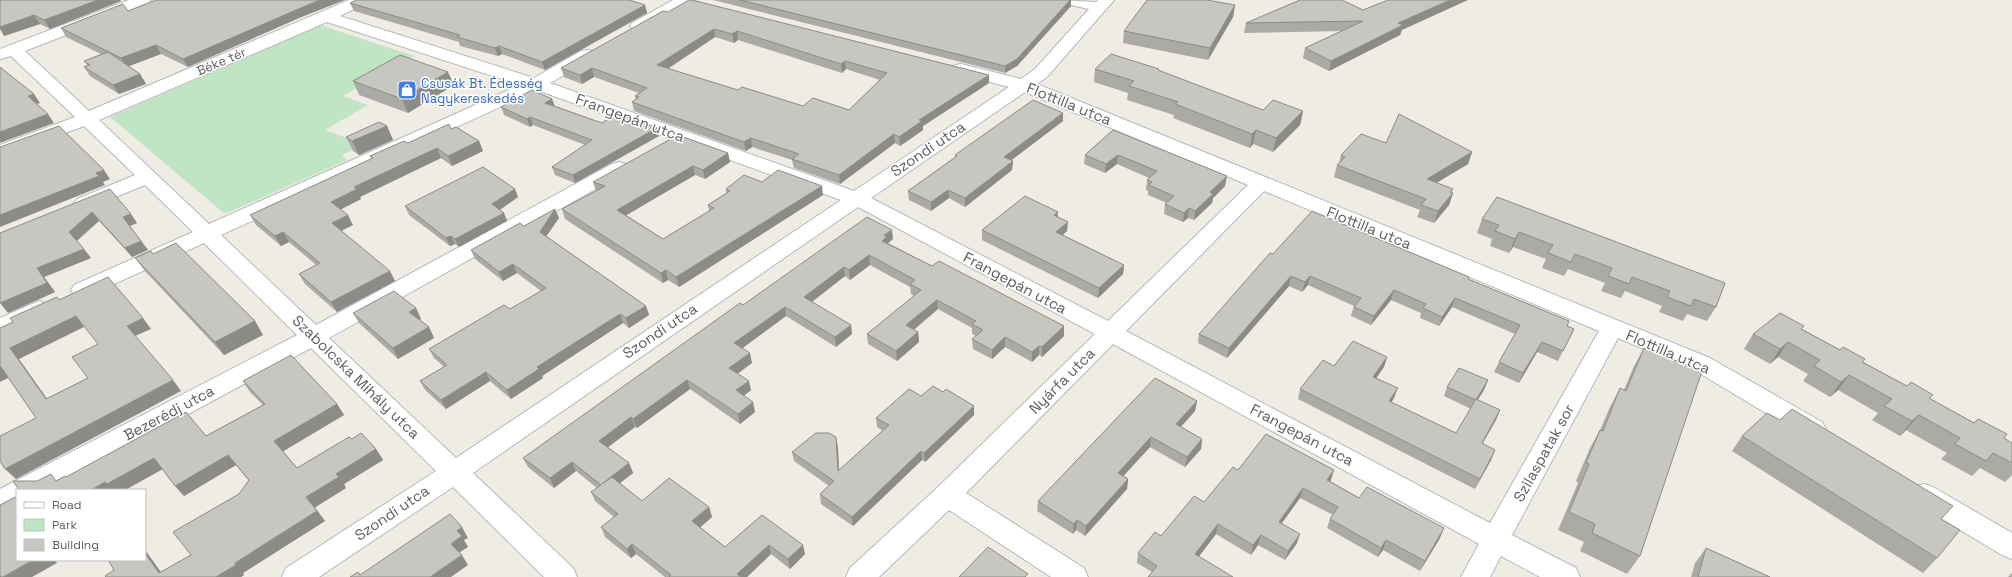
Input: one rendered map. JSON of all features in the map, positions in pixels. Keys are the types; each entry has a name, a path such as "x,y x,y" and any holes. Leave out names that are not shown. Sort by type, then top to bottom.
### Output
{"street":[{"path":"64,211 148,176 87,119 7,52 143,0"},
{"name":"Béke tér","path":"0,152 87,119 326,17 361,0"},
{"path":"1066,0 1103,4"},
{"path":"623,34 692,1"},
{"name":"Szondi utca","path":"296,577 454,472 1041,73 1103,4"},
{"name":"Frangepán utca","path":"326,17 536,84 855,198 1566,577"},
{"path":"0,327 536,84 603,46"},
{"name":"Flottilla utca","path":"940,64 1024,85 1702,364 1832,441"},
{"path":"658,146 678,135"},
{"name":"Bezerédj utca","path":"26,489 314,336 573,195 638,157"},
{"name":"Szabolcska Mihály utca","path":"148,176 563,577"},
{"name":"Nyárfa utca","path":"860,577 947,495 1261,183"},
{"name":"Szilaspatak sor","path":"1475,577 1612,328"},
{"path":"1908,486 2012,547"},
{"path":"0,502 16,494"},
{"path":"947,495 1074,577"}],"green space":[{"path":"320,25 414,56 343,96 368,105 325,130 363,144 342,155 347,160 225,214 110,117"}],"building":[{"path":"0,0 98,0 44,20 34,15 0,27"},
{"path":"156,0 320,0 183,59 156,45 121,58 61,28 123,4 128,11"},
{"path":"356,0 629,0 645,5 542,62 499,46 495,48 457,37 460,35 350,3"},
{"path":"689,0 692,0 989,75 919,120 922,121 899,137 894,134 839,175 792,159 799,154 751,138 744,142 632,102 639,97 635,96 647,88 592,68 580,75 561,68 663,11 668,12","holes":["714,29 732,34 737,31 841,64 845,61 887,73 849,110 813,98 803,106 742,87 738,90 657,65"]},
{"path":"740,0 1070,0 1017,59 1005,66"},
{"path":"1147,0 1207,0 1235,5 1210,48 1124,31"},
{"path":"1300,0 1342,0 1363,10 1388,0 1450,0 1398,23 1403,25 1331,61 1305,48 1363,21 1246,23"},
{"path":"108,52 140,74 113,85 84,67 90,65 84,61"},
{"path":"1111,54 1159,69 1158,70 1263,110 1273,100 1303,111 1276,138 1256,130 1252,134 1175,104 1178,102 1129,86 1134,81 1095,69"},
{"path":"400,55 448,72 402,99 353,81"},
{"path":"0,67 34,94 28,96 48,114 0,132"},
{"path":"532,90 552,99 545,103 602,123 617,113 657,128 573,175 552,167 592,140 530,117 527,119 501,107"},
{"path":"1033,100 1063,113 1004,157 1013,161 965,198 948,190 931,202 908,191 957,156 955,155"},
{"path":"1399,114 1472,152 1427,179 1453,189 1450,192 1453,193 1438,211 1421,205 1426,199 1337,165 1345,157 1341,155 1361,134 1386,143"},
{"path":"379,122 387,126 352,141 346,137"},
{"path":"449,124 451,129 456,127 479,141 448,156 437,148 354,187 357,189 331,202 348,215 332,223 390,271 331,302 299,274 320,263 283,232 275,236 250,215 373,158 370,156 404,141 408,143"},
{"path":"59,126 104,170 96,173 99,176 0,215 0,147"},
{"path":"1113,130 1227,176 1210,192 1213,194 1195,211 1189,208 1184,213 1165,204 1174,196 1149,185 1152,182 1147,180 1157,171 1118,155 1106,164 1085,155"},
{"path":"678,135 728,153 703,170 693,166 617,210 663,239 714,208 708,205 730,191 726,189 744,175 762,182 778,170 822,186 676,277 666,270 661,273 562,209 605,186 593,182"},
{"path":"483,167 515,189 492,204 504,213 455,239 451,236 446,238 405,206"},
{"path":"110,189 131,214 123,217 141,241 125,248 92,212 69,232 84,249 37,268 47,283 0,303 0,233"},
{"path":"1025,196 1058,212 1054,215 1068,222 1056,232 1124,265 1099,288 982,230"},
{"path":"1497,197 1725,283 1716,307 1694,299 1691,306 1667,297 1670,291 1632,277 1629,284 1608,276 1612,268 1575,254 1571,262 1548,253 1553,245 1519,232 1515,239 1495,231 1499,225 1482,219"},
{"path":"555,209 540,232 646,306 626,318 620,314 537,367 539,369 507,390 486,372 441,400 420,381 447,365 429,349 504,305 510,309 546,288 513,264 499,272 471,250 520,223 524,226"},
{"path":"1312,211 1569,321 1567,326 1574,329 1563,351 1542,342 1523,373 1499,362 1520,325 1455,298 1442,317 1423,308 1426,304 1394,290 1374,316 1354,307 1361,298 1310,276 1305,282 1291,276 1229,348 1199,334 1270,253 1273,254"},
{"path":"867,217 892,230 884,235 887,237 882,241 932,266 939,261 1064,326 1042,347 1039,346 1032,352 1005,337 992,350 972,339 983,330 972,324 976,321 937,300 906,325 918,332 896,351 867,334 921,290 910,284 915,280 869,255 849,270 844,267 804,297 851,325 835,337 785,307 734,343 750,353 729,368 749,381 736,390 753,402 738,414 687,380 633,419 631,417 599,441 629,463 602,484 612,477 642,501 669,478 709,507 692,521 725,547 762,515 803,545 788,559 769,545 737,574 741,577 669,577 671,575 632,544 627,549 601,527 618,514 591,492 601,485 572,462 550,478 523,458 740,303 743,305"},
{"path":"176,243 255,321 215,342 135,258 151,251 153,254"},
{"path":"108,277 143,318 127,326 173,380 5,469 0,461 0,436 36,418 0,367 0,328 13,322 10,318 57,297 59,300","holes":["76,316 98,344 72,357 88,378 46,399 10,348"]},
{"path":"394,291 416,308 409,312 429,327 393,348 353,313"},
{"path":"1780,313 1804,326 1801,329 1840,350 1843,347 1865,359 1862,362 1907,386 1911,382 1933,395 1929,398 1974,423 1978,419 2007,434 2004,438 2012,443 2012,463 1993,453 1986,461 1955,444 1960,438 1919,415 1912,421 1884,406 1892,399 1849,375 1841,382 1814,366 1820,360 1788,342 1780,349 1753,334"},
{"path":"1353,341 1387,357 1373,377 1398,388 1389,401 1456,433 1476,399 1500,410 1482,443 1495,450 1480,479 1300,389 1323,360 1334,366"},
{"path":"1644,348 1702,371 1640,556 1592,533 1595,524 1569,512 1589,464 1586,463 1600,430 1603,431 1620,388 1626,391"},
{"path":"291,355 337,404 274,441 297,468 349,437 352,439 361,433 376,449 336,474 339,477 306,497 317,511 235,563 236,565 216,577 105,576 114,570 109,561 146,561 146,554 159,573 191,555 173,532 239,494 249,480 228,455 175,486 154,458 107,484 105,482 93,489 18,489 13,481 37,481 51,474 56,481 186,412 206,436 265,404 243,381"},
{"path":"1459,368 1488,380 1476,400 1447,387"},
{"path":"1155,378 1197,401 1176,424 1202,439 1187,457 1151,437 1118,473 1128,479 1086,526 1077,520 1074,524 1038,501"},
{"path":"933,386 943,392 946,389 974,406 924,453 921,451 852,517 820,494 834,481 792,452 816,433 829,433 836,437 838,471 889,425 876,418 909,389 921,396"},
{"path":"1792,409 1953,506 1941,519 1960,530 1937,558 1742,436 1767,413 1780,420"},
{"path":"1266,434 1334,470 1327,480 1359,498 1367,487 1444,528 1425,561 1386,540 1381,548 1330,519 1338,507 1303,488 1279,522 1300,534 1288,551 1261,535 1253,545 1218,524 1195,554 1233,577 1148,577 1157,566 1138,553 1155,532 1161,536 1194,496 1204,502 1233,467 1238,470"},
{"path":"16,497 16,561 31,561 3,577 0,576 0,505"},
{"path":"450,514 462,527 457,531 462,536 451,544 462,555 430,577 350,577 358,572 360,575"},
{"path":"988,547 1028,574 1025,577 959,577"},
{"path":"1706,548 1770,577 1698,577"}],"place":[{"name":"Csusák Bt. Édesség Nagykereskedés","path":"407,90"}]}
